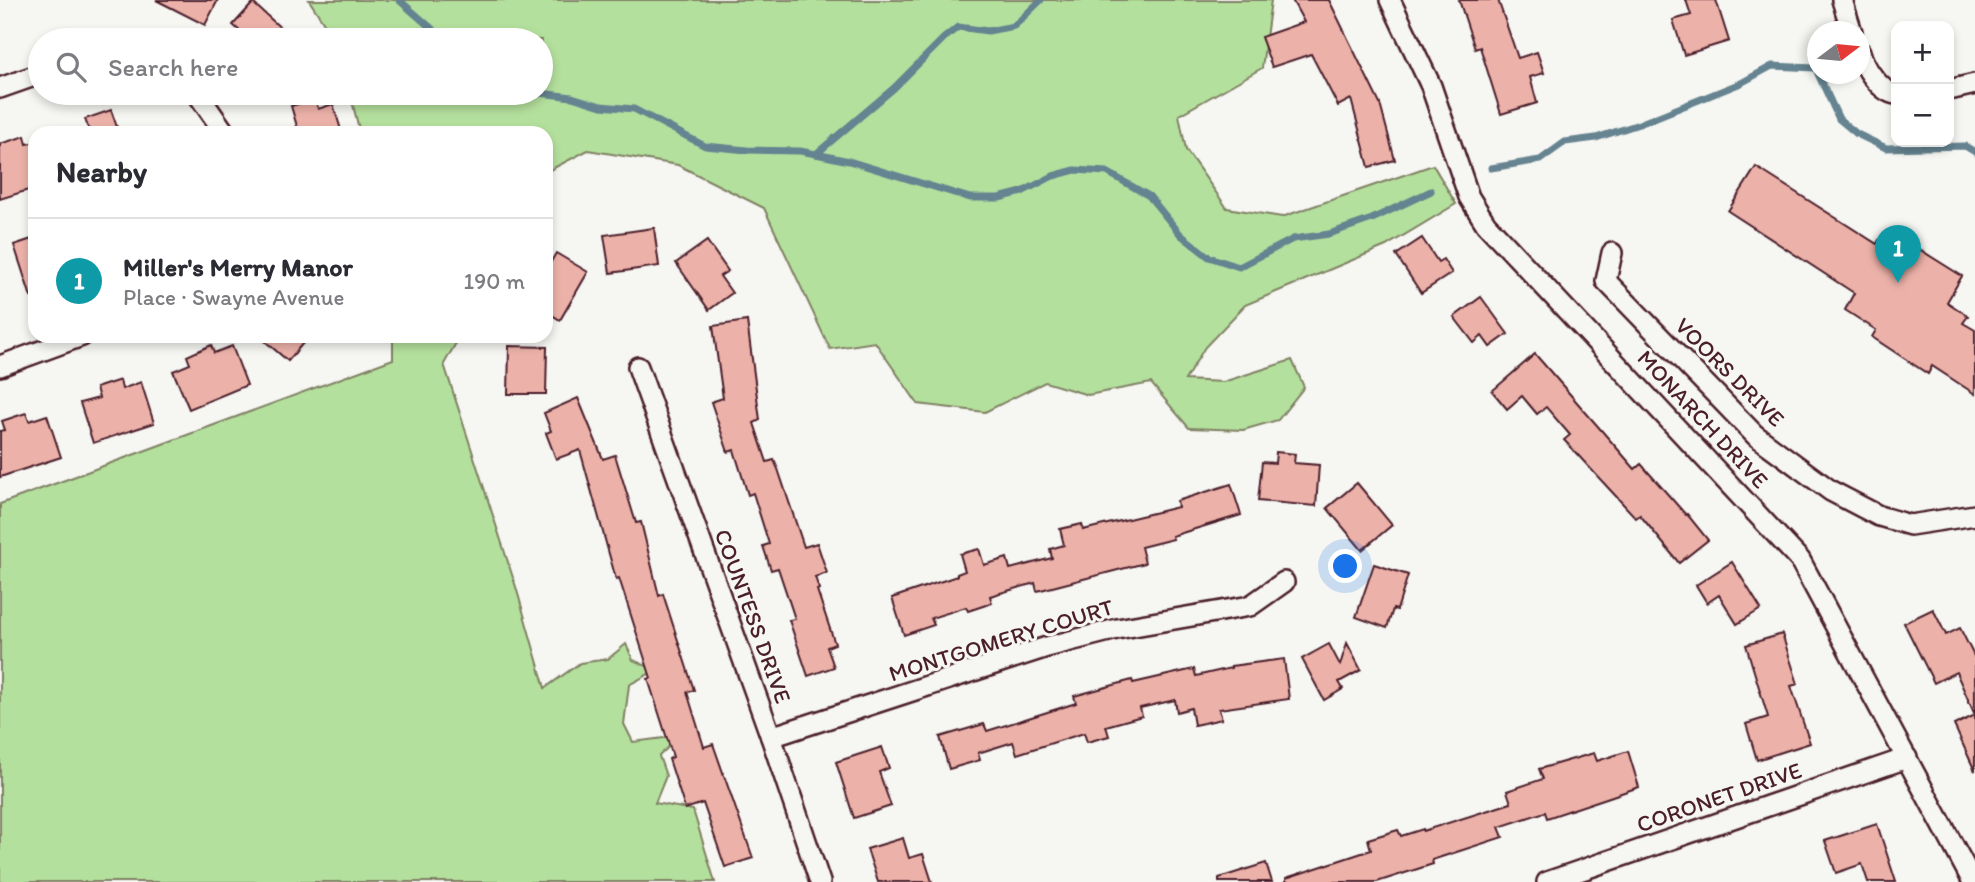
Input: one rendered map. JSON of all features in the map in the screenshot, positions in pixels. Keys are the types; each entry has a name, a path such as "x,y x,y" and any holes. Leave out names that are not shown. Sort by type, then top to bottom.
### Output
{"street":[{"name":"MONARCH DRIVE","path":"1390,0 1431,86 1469,197 1486,224 1800,560 1973,882"},
{"path":"1842,0 1849,21"},
{"path":"1870,69 1878,83 1891,92"},
{"path":"0,88 28,78"},
{"path":"1954,89 1975,84"},
{"path":"205,105 220,126"},
{"name":"VOORS DRIVE","path":"1612,253 1605,281 1755,435 1831,491 1879,516 1910,525 1975,515"},
{"path":"0,366 63,343"},
{"name":"COUNTESS DRIVE","path":"638,367 771,737 820,882"},
{"name":"MONTGOMERY COURT","path":"771,737 1047,647 1117,629 1250,606 1284,582"},
{"name":"CORONET DRIVE","path":"1547,882 1907,758"}],"green space":[{"path":"309,0 1271,0 1262,68 1179,115 1186,150 1227,208 1282,217 1433,165 1456,204 1386,246 1245,305 1205,347 1185,380 1223,382 1292,360 1304,387 1278,420 1243,430 1189,428 1151,383 1088,395 1045,382 985,412 918,404 875,342 830,349 764,208 678,165 588,150 553,168 553,126 358,126 353,105 553,105 553,28 327,28"},
{"path":"393,343 456,343 444,364 516,587 545,688 580,663 608,659 626,644 633,660 656,670 629,685 624,724 633,742 680,736 659,756 666,776 655,803 693,810 715,882 0,882 0,504 393,359"}],"building":[{"path":"156,0 218,0 205,25"},
{"path":"1292,0 1329,0 1380,104 1395,160 1369,167 1351,99 1338,106 1311,54 1272,67 1261,37 1304,22"},
{"path":"1459,0 1498,0 1518,58 1537,52 1544,73 1530,77 1537,103 1501,114 1480,47 1475,49"},
{"path":"1686,0 1716,0 1729,41 1684,55 1673,20 1691,15"},
{"path":"253,3 281,28 236,28 233,25"},
{"path":"317,105 318,109 333,105 340,126 297,126 291,106"},
{"path":"111,110 117,126 88,126 85,119"},
{"path":"25,136 28,144 28,190 0,199 0,144"},
{"path":"1756,167 1877,244 1879,240 1903,257 1911,244 1962,276 1947,302 1968,316 1963,323 1975,330 1975,394 1932,366 1928,374 1872,337 1876,330 1845,310 1854,293 1728,211"},
{"path":"654,228 659,266 610,273 604,235"},
{"path":"1422,238 1438,262 1443,259 1452,273 1421,293 1396,255"},
{"path":"28,240 28,288 14,245"},
{"path":"707,241 728,271 720,276 732,293 709,310 676,263"},
{"path":"556,253 588,272 560,320 553,316 553,258"},
{"path":"1481,297 1508,334 1490,347 1482,336 1474,343 1454,317"},
{"path":"747,321 760,420 754,423 767,462 774,460 778,469 804,547 817,543 827,573 815,577 835,644 827,647 834,667 808,676 789,620 795,619 778,568 771,570 763,546 769,544 753,493 748,495 734,450 728,452 711,402 723,398 713,326"},
{"path":"267,343 303,343 288,361"},
{"path":"211,345 214,353 232,346 247,385 189,409 173,371 190,364 187,356"},
{"path":"509,346 547,347 546,394 508,394"},
{"path":"1535,354 1635,469 1641,464 1708,540 1679,563 1640,515 1636,518 1564,440 1570,435 1546,407 1537,414 1522,396 1507,409 1492,391"},
{"path":"120,380 122,389 141,382 154,423 93,443 80,403 99,398 96,388"},
{"path":"578,398 603,459 615,455 636,523 641,522 659,596 663,594 694,690 687,692 704,747 713,744 753,858 725,867 703,803 685,809 669,759 673,757 648,679 651,678 619,578 616,579 580,450 556,459 546,433 551,431 544,413"},
{"path":"26,413 29,421 47,415 61,457 0,477 0,431 5,430 2,421"},
{"path":"1276,452 1295,454 1294,463 1319,465 1316,506 1258,501 1262,462 1275,463"},
{"path":"1357,483 1392,525 1362,550 1327,508"},
{"path":"1231,484 1241,515 1172,536 1173,539 1141,547 1145,563 1037,591 1035,583 990,596 992,603 968,611 966,607 931,618 934,625 904,635 892,598 965,571 960,554 979,549 984,565 1007,558 1010,569 1052,558 1050,549 1064,545 1060,529 1082,524 1083,530 1178,507 1177,501"},
{"path":"1732,562 1761,609 1737,624 1719,595 1707,603 1696,585"},
{"path":"1374,564 1408,575 1397,610 1393,609 1387,628 1356,617"},
{"path":"1933,609 1946,635 1960,628 1975,658 1975,715 1956,672 1934,683 1904,623"},
{"path":"1782,634 1798,684 1791,686 1810,743 1757,760 1746,724 1768,717 1746,645"},
{"path":"1347,643 1361,670 1339,682 1343,689 1324,700 1302,659 1329,644 1340,665"},
{"path":"1284,659 1289,699 1219,709 1222,719 1194,725 1191,708 1177,712 1175,700 1140,708 1142,716 1106,726 1109,736 1087,742 1084,733 1017,754 1013,742 978,753 980,760 949,769 940,737 984,724 987,731 1076,703 1074,696 1132,680 1133,683 1194,669 1196,676 1231,666"},
{"path":"1975,715 1975,771 1954,725"},
{"path":"882,747 889,768 879,772 891,806 854,818 836,762"},
{"path":"1628,751 1639,787 1547,818 1545,812 1499,827 1503,837 1432,860 1433,864 1377,882 1286,882 1286,878 1371,850 1368,839 1398,830 1401,836 1423,831 1511,803 1507,791 1543,779 1539,769 1594,753 1597,761"},
{"path":"1877,824 1896,882 1868,882 1862,864 1836,873 1825,841"},
{"path":"903,838 909,858 923,854 932,882 878,882 867,849"},
{"path":"1266,863 1272,882 1219,882 1219,878"}],"waterway":[{"path":"399,0 431,28"},
{"path":"816,154 894,88 958,27 988,31 1014,26 1041,0"},
{"path":"1491,168 1540,160 1565,142 1596,138 1639,124 1741,83 1772,66 1807,68"},
{"path":"1823,84 1839,119 1857,134 1886,148 1965,146 1975,152"},
{"path":"553,95 601,106 634,109 705,146 816,154 849,161 970,198 999,198 1022,192 1053,176 1075,170 1107,172 1149,196 1181,235 1209,257 1239,267 1293,239 1329,234 1372,219 1431,191"}],"place":[{"name":"Miller's Merry Manor","path":"1898,283"}]}
